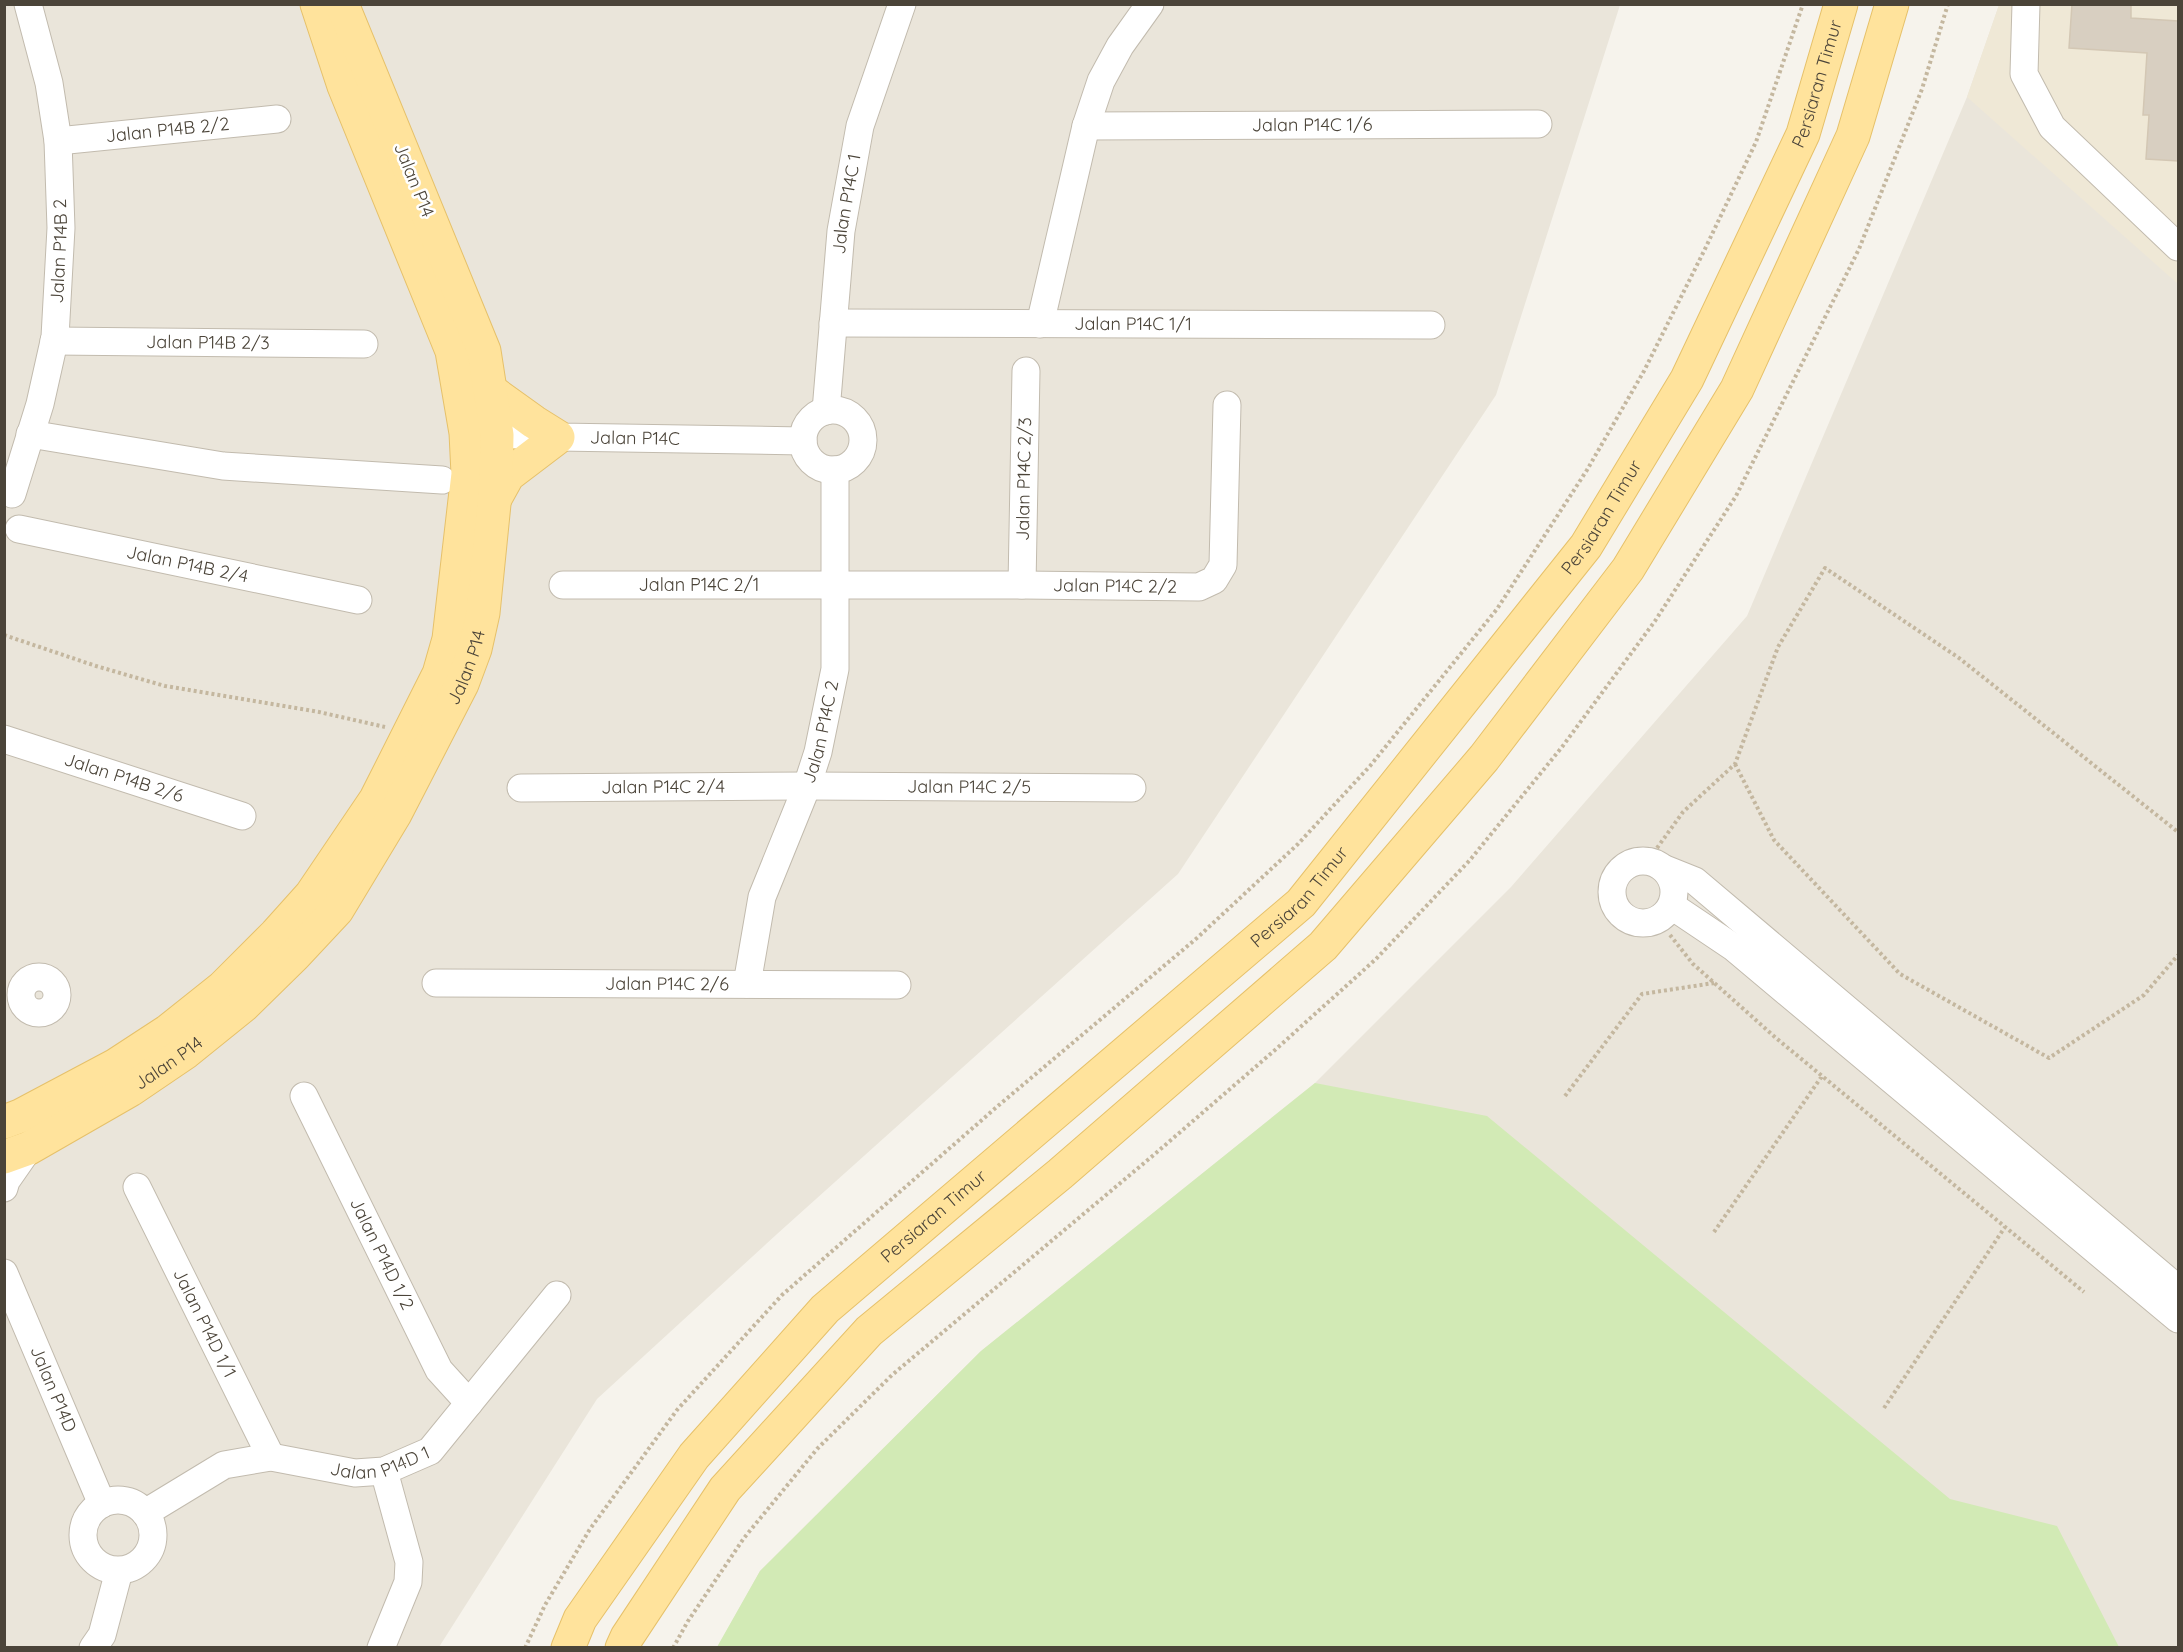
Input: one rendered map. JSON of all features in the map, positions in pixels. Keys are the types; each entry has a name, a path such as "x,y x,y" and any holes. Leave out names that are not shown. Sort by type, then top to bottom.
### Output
{"main road":[{"name":"Jalan P14","path":"17,1152 130,1090 186,1052 243,1006 337,910 395,814 462,684 475,648 483,613 496,484 452,351 344,86 316,4"},
{"name":"Jalan P14","path":"4,1122 20,1116 116,1065 168,1031 222,988 276,934 311,895 376,799 439,674 449,639 468,474 481,434 491,391 484,351 342,4"},
{"name":"Persiaran Timur","path":"568,1647 580,1619 694,1456 825,1309 1301,903 1586,546 1687,379 1803,134 1841,4"},
{"path":"622,1647 724,1489 869,1331 1060,1174 1323,946 1484,759 1628,569 1737,389 1852,136 1892,4"},
{"path":"491,391 558,437 508,475 493,503"}],"street":[{"name":"Jalan P14B 2","path":"12,532 26,516 21,501 8,493 40,404 54,341 61,228 58,141 49,83 28,4"},
{"name":"Jalan P14C 1","path":"826,411 841,231 860,126 902,4"},
{"path":"1040,324 1086,126 1101,81 1120,46 1150,4"},
{"path":"2026,4 2024,74 2052,127 2168,227 2178,247"},
{"name":"Jalan P14B 2/2","path":"58,141 277,119"},
{"name":"Jalan P14C 1/6","path":"1086,126 1538,124"},
{"name":"Jalan P14C 1/1","path":"833,323 1431,325"},
{"name":"Jalan P14B 2/3","path":"54,341 364,344"},
{"name":"Jalan P14C 2/3","path":"1022,585 1026,371"},
{"name":"Jalan P14C 2/2","path":"835,587 1022,585 1199,587 1214,580 1223,565 1227,405"},
{"path":"826,411 836,411 853,419 859,426 862,436 859,455 845,467 835,470 817,465 805,451 803,441 804,431 809,422 816,415 826,411"},
{"path":"30,434 223,466 442,480"},
{"name":"Jalan P14C","path":"481,434 803,441"},
{"name":"Jalan P14C 2","path":"747,984 762,897 807,786 818,752 835,669 835,470"},
{"name":"Jalan P14B 2/4","path":"12,532 358,600"},
{"name":"Jalan P14C 2/1","path":"563,585 835,587"},
{"name":"Jalan P14B 2/6","path":"4,739 242,816"},
{"name":"Jalan P14C 2/5","path":"807,786 1132,788"},
{"name":"Jalan P14C 2/4","path":"521,788 807,786"},
{"path":"2178,1289 1695,881 1656,865 1628,864 1614,879 1612,898 1621,915 1639,923 1665,913 1733,947 2178,1319"},
{"path":"1656,865 1674,887 1665,913"},
{"name":"Jalan P14C 2/6","path":"436,983 897,985"},
{"name":"Jalan P14D 1/2","path":"304,1096 439,1370 469,1403"},
{"path":"4,1188 17,1152"},
{"name":"Jalan P14D 1/1","path":"137,1187 271,1457"},
{"name":"Jalan P14D","path":"4,1273 102,1504"},
{"name":"Jalan P14D 1","path":"145,1513 224,1464 271,1457 355,1473 384,1471 430,1451 556,1295"},
{"path":"381,1647 408,1582 409,1562 384,1471"},
{"path":"122,1500 133,1503 150,1520 153,1531 148,1554 130,1569 118,1571 107,1569 97,1564 88,1555 82,1533 84,1522 90,1512 102,1504 122,1500"},
{"path":"93,1647 102,1635 118,1571"}],"path":[{"path":"525,1647 590,1528 676,1410 782,1294 999,1105 1197,938 1298,844 1370,766 1497,609 1587,470 1649,361 1756,142 1803,4"},
{"path":"1656,865 1683,812 1735,764 1778,647 1825,568 1959,657 2178,832"},
{"path":"4,635 165,686 381,725"},
{"path":"1735,764 1774,840 1900,974 2049,1058 2144,995 2178,955"},
{"path":"1665,913 1694,964 1715,983 1822,1076 2084,1292"},
{"path":"1565,1096 1642,994 1715,983"},
{"path":"1714,1232 1822,1076"},
{"path":"1884,1408 2005,1227"}],"shaded area":[{"path":"5,5 1620,5 1496,395 1178,874 597,1399 439,1647 5,1648"},
{"path":"1999,5 2178,5 2178,1647 717,1648 760,1571 981,1351 1315,1083 1511,887 1747,616 1967,97"},
{"path":"1999,5 2178,5 2178,284 1967,97"}],"green space":[{"path":"1315,1083 1487,1116 1950,1499 2057,1526 2119,1647 717,1647 760,1571 981,1351"}],"building":[{"path":"2072,4 2131,4 2131,18 2178,21 2178,161 2146,159 2149,115 2143,115 2147,53 2069,48"}]}
